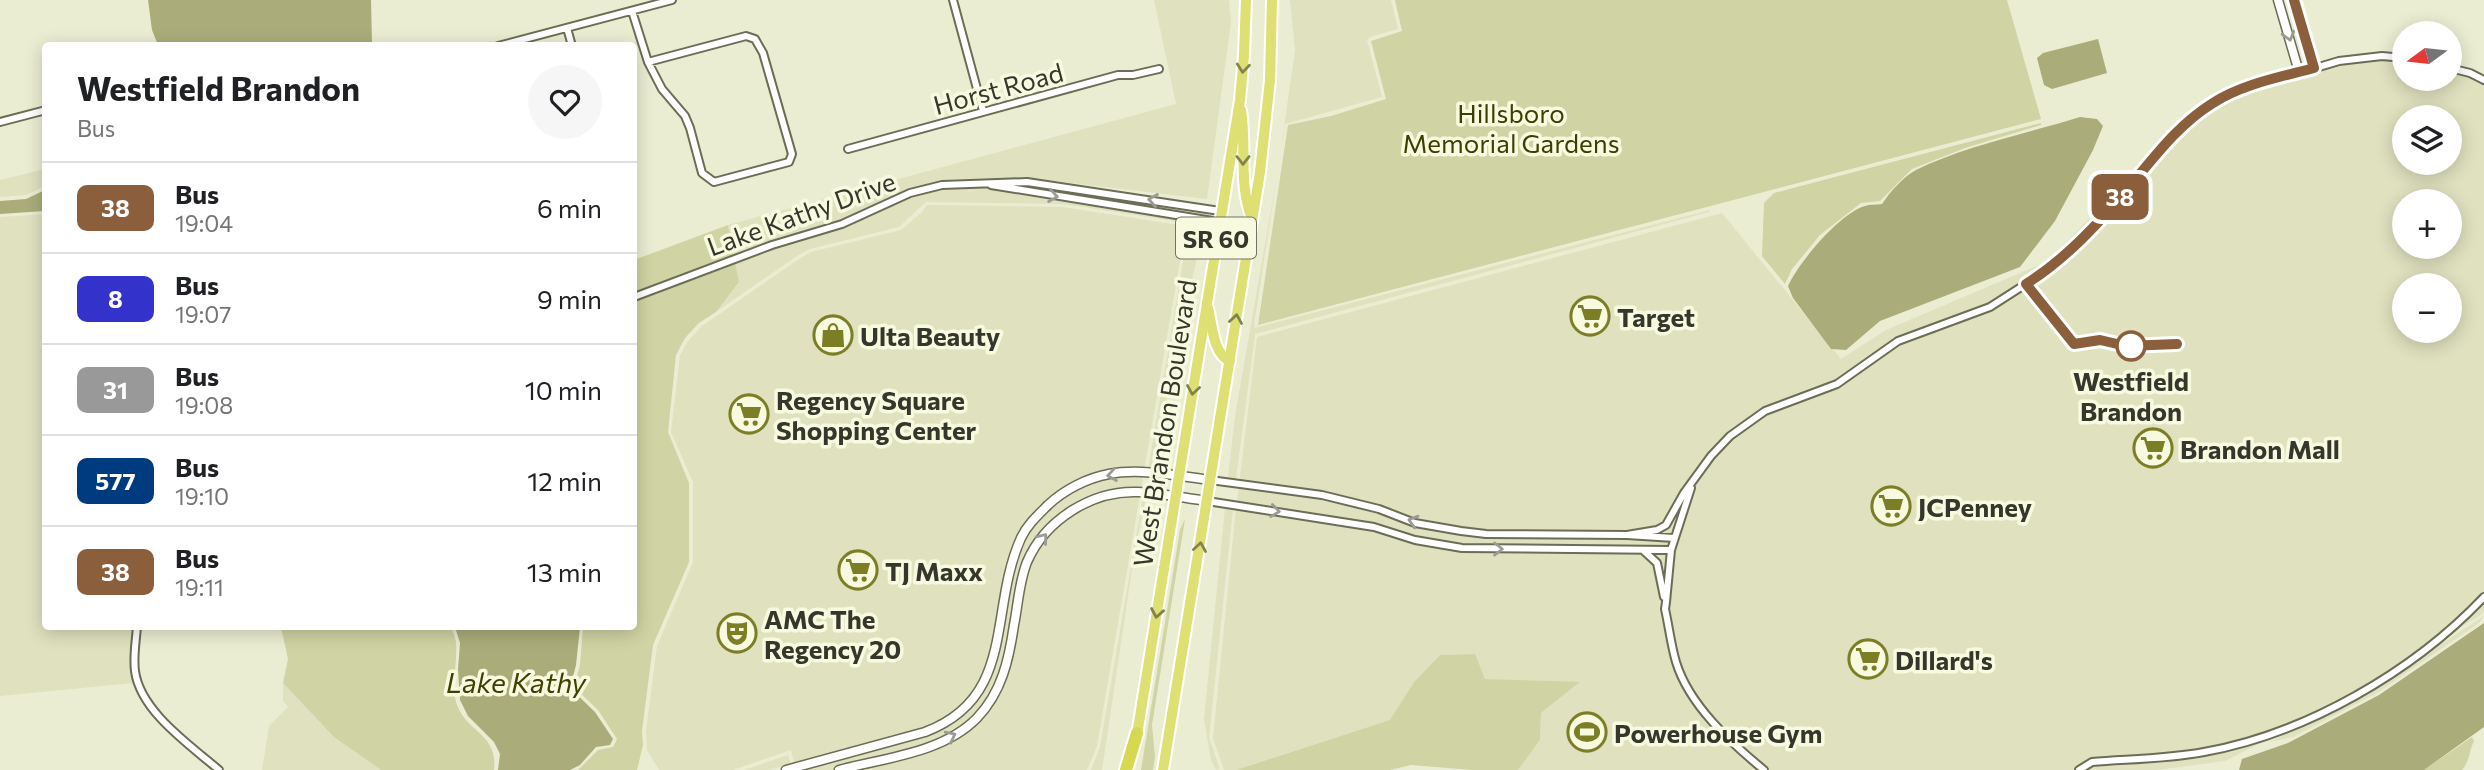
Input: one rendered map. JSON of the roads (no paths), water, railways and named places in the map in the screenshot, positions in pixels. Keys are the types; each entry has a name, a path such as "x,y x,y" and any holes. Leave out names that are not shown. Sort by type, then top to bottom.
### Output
{"highway":[{"name":"West Brandon Boulevard","path":"1137,733 1240,100 1246,0"},
{"name":"West Brandon Boulevard","path":"1163,770 1267,115 1272,0"},
{"path":"1240,100 1244,195 1252,219"},
{"path":"1206,301 1219,352 1224,359 1230,361"},
{"path":"1128,770 1137,733"}],"street":[{"path":"513,42 672,0"},
{"path":"953,0 983,111"},
{"path":"2278,0 2300,72"},
{"path":"2294,0 2314,68"},
{"path":"632,11 648,62 662,89 685,116 702,173 709,180 714,182 789,162 792,154 763,53 755,39 746,36 648,62"},
{"path":"567,28 571,42"},
{"path":"1627,535 1657,530 1666,525 1684,493 1711,456 1730,436 1765,411 1837,384 1898,341 1990,307 2043,273 2073,249 2171,136 2215,101 2241,90 2339,61 2392,57"},
{"name":"Horst Road","path":"848,149 1118,75 1133,75 1159,69"},
{"path":"2462,71 2484,80"},
{"path":"0,122 42,111"},
{"name":"Lake Kathy Drive","path":"637,296 772,244 842,225 920,190 954,183 1003,181 1051,185 1219,217"},
{"name":"Lake Kathy Drive","path":"986,183 1002,188 1219,217"},
{"path":"786,770 806,767 911,737 941,726 967,706 989,674 1008,577 1022,537 1051,502 1076,486 1109,474 1180,477 1322,495 1378,509 1415,523 1486,534 1674,538"},
{"path":"1693,482 1671,550 1665,609 1677,664 1700,709 1764,770"},
{"path":"839,770 949,738 963,730 986,708 1002,680 1027,564 1041,538 1061,519 1082,505 1110,495 1139,492 1207,501 1374,527 1415,540 1462,548 1671,550"},
{"path":"1643,550 1657,563 1666,602"},
{"path":"2079,770 2092,762 2206,752 2264,737 2344,702 2402,666 2434,642 2484,597"},
{"path":"137,630 135,667 141,691 152,709 219,770"},
{"path":"998,636 1012,639"},
{"path":"911,737 915,750"},
{"path":"205,760 210,770"}],"water":[{"path":"148,0 371,0 372,42 157,42 152,30"},
{"path":"2098,39 2107,73 2052,89 2044,85 2037,58 2043,53"},
{"path":"2080,117 2097,119 2103,126 2055,221 2020,267 1880,321 1846,350 1831,349 1793,298 1788,286 1811,252 1833,228 1855,210 1867,205 1882,204 1906,177 1935,161"},
{"path":"42,191 42,211 0,214 0,201 26,199"},
{"path":"2484,623 2484,727 2424,770 2239,770 2242,759 2288,743 2379,695"},
{"name":"Lake Kathy","path":"456,630 580,630 576,665 570,688 595,712 613,739 610,745 596,747 580,765 570,770 498,770 500,754 494,742 468,716 460,700 460,643"}],"place":[{"name":"Target","path":"1590,316"},
{"name":"Ulta Beauty","path":"833,335"},
{"name":"Westfield Brandon","path":"2131,346"},
{"name":"Regency Square Shopping Center","path":"749,414"},
{"name":"Brandon Mall","path":"2153,448"},
{"name":"JCPenney","path":"1891,506"},
{"name":"TJ Maxx","path":"858,570"},
{"name":"AMC The Regency 20","path":"737,633"},
{"name":"Dillard's","path":"1868,659"},
{"name":"Powerhouse Gym","path":"1587,732"}],"park label":[{"name":"Hillsboro Memorial Gardens","path":"1511,127"}]}
